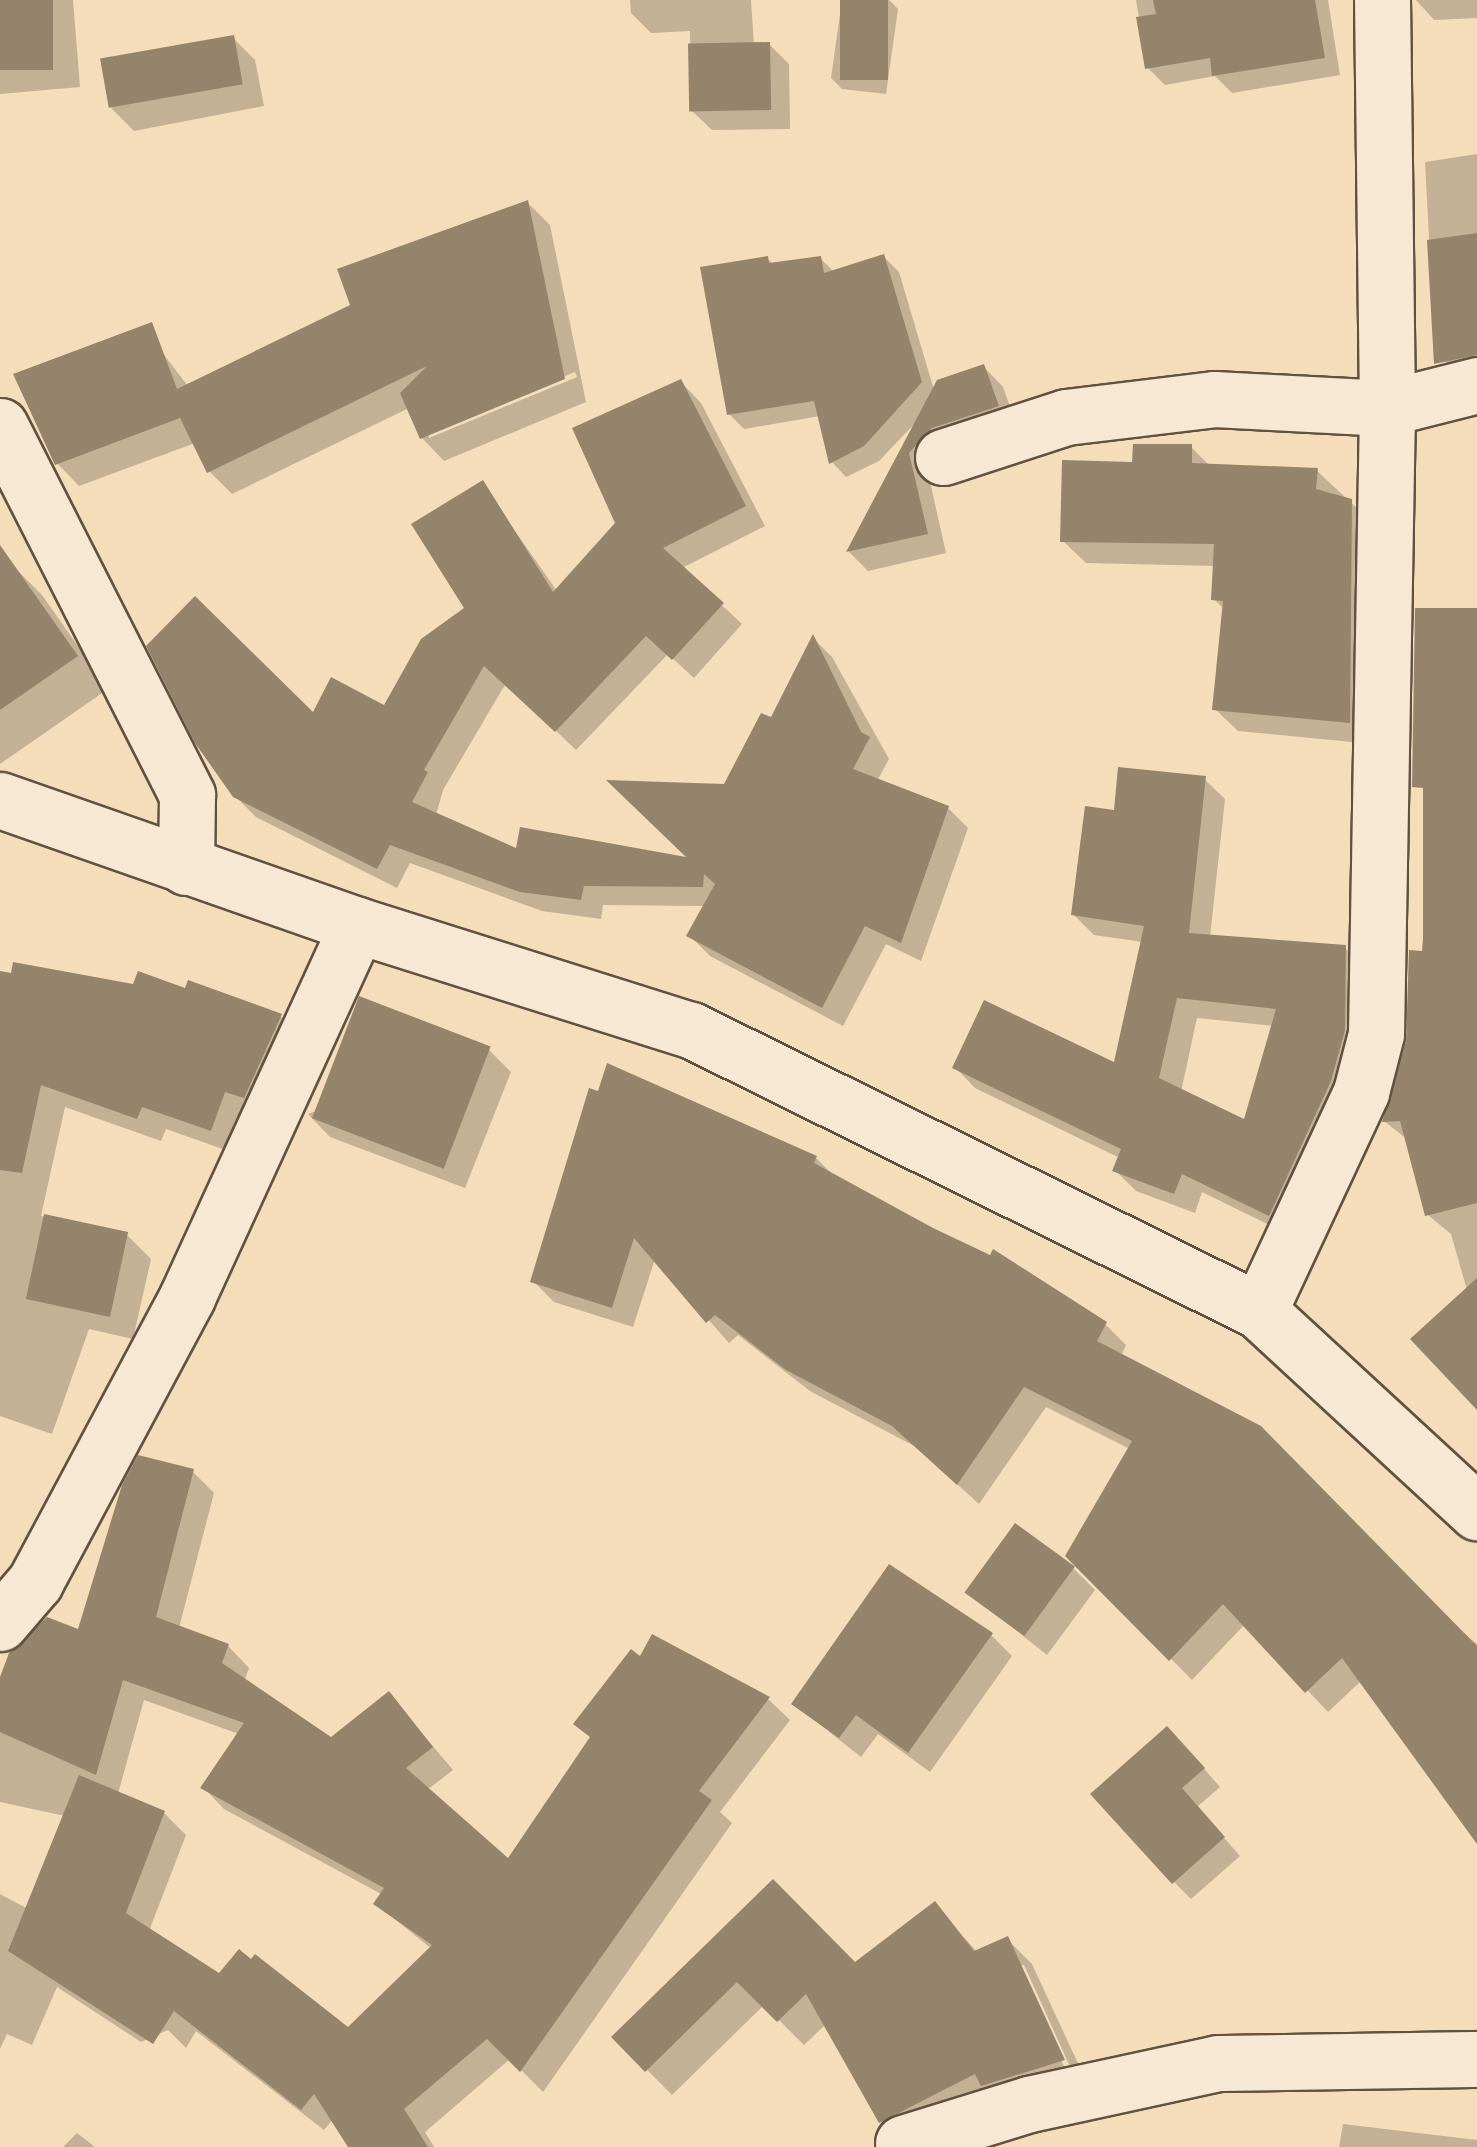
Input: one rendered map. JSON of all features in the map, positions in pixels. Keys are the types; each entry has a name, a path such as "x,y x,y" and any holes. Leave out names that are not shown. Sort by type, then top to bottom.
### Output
{"street":[{"path":"1258,1312 1372,1062 1388,408 1382,0"},
{"path":"943,458 1066,417 1214,399 1388,408 1477,385"},
{"path":"0,426 187,795 186,867"},
{"path":"0,800 357,924 691,1030 1258,1312 1477,1512"},
{"path":"0,845 72,826"},
{"path":"0,1624 34,1582 187,1297 357,924"},
{"path":"902,2143 1029,2104 1218,2063 1477,2059"}],"building":[{"path":"0,0 53,0 53,70 0,70"},
{"path":"840,0 888,0 888,80 840,80"},
{"path":"1153,0 1315,0 1325,58 1212,76 1210,58 1145,69 1136,17 1156,14"},
{"path":"234,35 243,84 109,108 100,59"},
{"path":"770,42 771,110 689,111 688,43"},
{"path":"528,200 565,379 420,439 400,393 427,366 207,473 180,418 55,465 13,374 152,322 177,389 350,305 337,269"},
{"path":"1477,233 1477,355 1434,364 1427,240"},
{"path":"884,254 922,382 864,446 829,464 814,401 727,415 700,267 768,256 769,263 821,256 824,273"},
{"path":"984,364 999,406 932,428 909,453 928,534 846,552 937,380"},
{"path":"681,379 746,506 663,548 724,603 672,660 646,636 555,732 484,666 424,770 428,772 412,802 516,848 520,827 686,857 606,780 724,784 761,713 771,717 813,634 861,732 870,737 853,769 949,806 901,943 865,926 822,1008 686,936 715,884 704,874 703,887 584,886 581,900 520,892 390,845 377,869 233,797 195,743 146,646 195,596 313,712 331,677 384,705 421,639 464,608 411,524 483,480 553,592 615,523 572,428"},
{"path":"1133,444 1192,444 1192,463 1318,468 1316,489 1352,499 1350,723 1212,710 1223,601 1211,600 1214,544 1060,542 1062,460 1132,462"},
{"path":"0,545 78,656 0,710"},
{"path":"1415,608 1477,608 1477,1203 1425,1216 1400,1121 1382,1122 1406,1041 1409,950 1422,951 1423,939 1423,788 1412,787"},
{"path":"1118,767 1206,776 1189,933 1346,945 1345,1030 1331,1081 1269,1216 1182,1174 1174,1194 1112,1171 1121,1149 952,1068 984,1000 1114,1062 1144,926 1071,915 1085,806 1114,810","holes":["1177,998 1276,1009 1244,1119 1159,1078"]},
{"path":"13,962 133,984 138,971 185,988 188,980 282,1014 244,1098 225,1092 211,1131 142,1107 137,1119 41,1085 22,1173 0,1170 0,971 11,973"},
{"path":"359,996 491,1047 444,1169 312,1118"},
{"path":"607,1063 817,1156 814,1163 933,1228 990,1255 993,1249 1107,1322 1097,1341 1261,1426 1477,1646 1477,1844 1342,1658 1305,1693 1223,1604 1169,1661 1065,1556 1132,1441 1024,1387 957,1485 892,1426 786,1370 715,1315 706,1323 634,1238 612,1308 530,1282 589,1088 598,1091"},
{"path":"44,1214 128,1232 110,1317 26,1299"},
{"path":"1477,1278 1477,1410 1410,1339"},
{"path":"138,1455 194,1469 156,1617 229,1644 222,1663 331,1737 389,1691 433,1747 406,1768 508,1858 590,1737 573,1724 631,1649 640,1656 652,1634 770,1697 699,1791 712,1800 520,2072 487,2039 404,2109 428,2147 348,2147 314,2094 301,2110 174,2011 153,2044 8,1951 79,1775 165,1811 126,1913 219,1973 239,1949 251,1959 255,1954 348,2027 432,1945 373,1904 384,1888 200,1788 244,1723 123,1680 96,1775 0,1732 0,1677 9,1653 47,1617 78,1629 122,1485"},
{"path":"1015,1523 1075,1566 1024,1636 964,1593"},
{"path":"889,1564 993,1633 908,1753 856,1715 839,1738 791,1704"},
{"path":"1167,1726 1205,1768 1182,1788 1225,1837 1172,1884 1090,1794"},
{"path":"773,1879 855,1962 935,1901 974,1951 1008,1936 1065,2060 981,2086 975,2074 879,2123 806,1994 777,2022 737,1982 645,2072 611,2037"}]}
